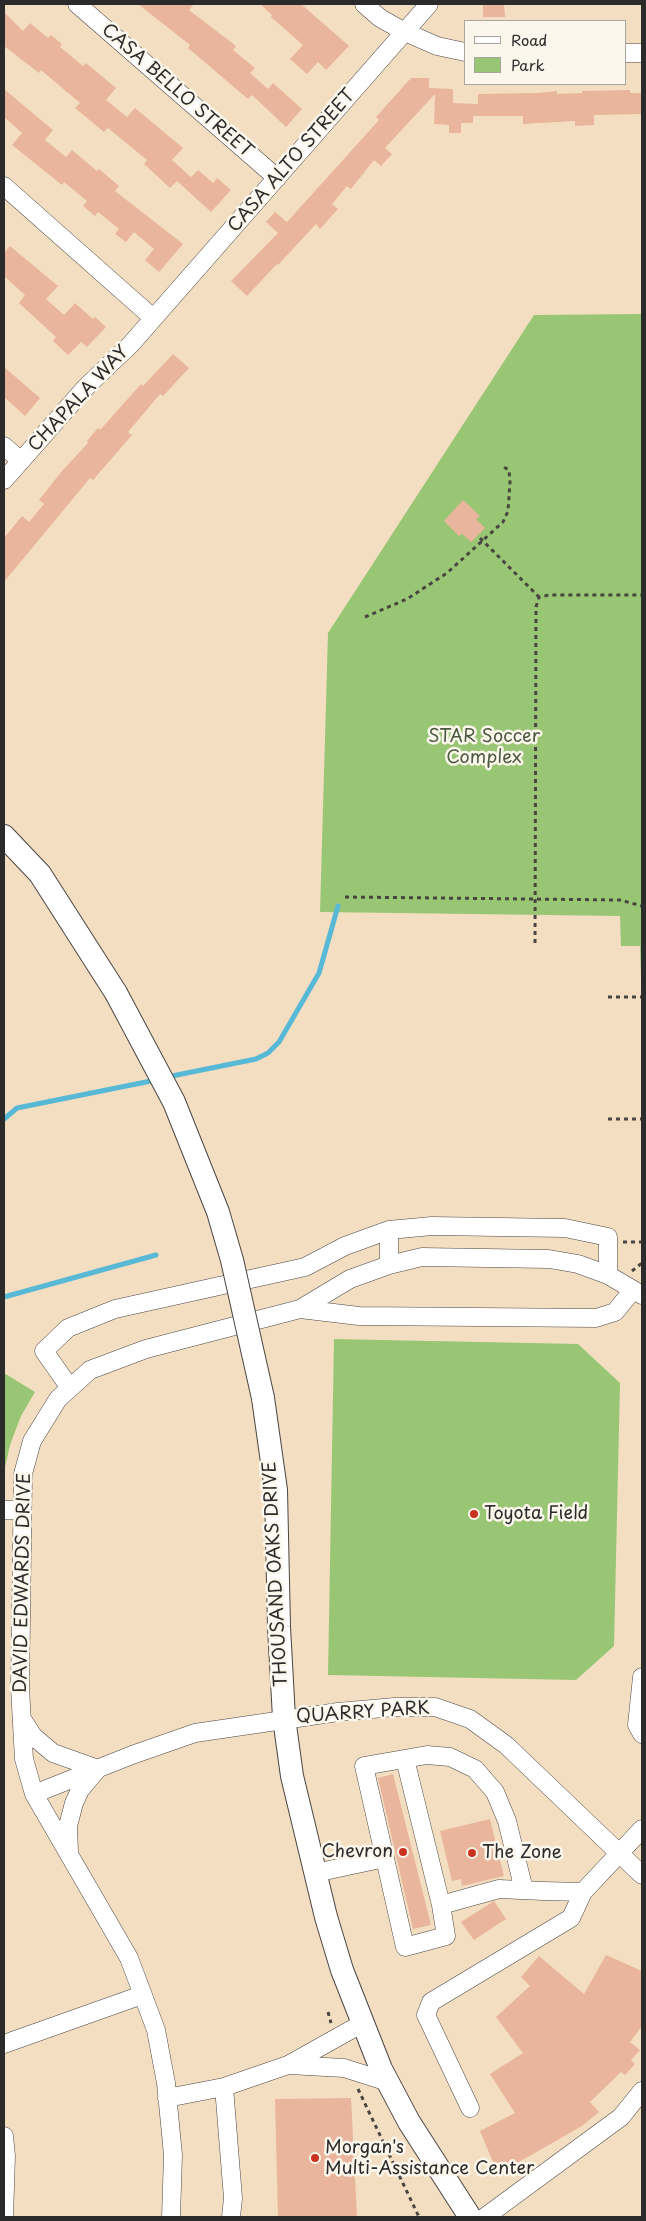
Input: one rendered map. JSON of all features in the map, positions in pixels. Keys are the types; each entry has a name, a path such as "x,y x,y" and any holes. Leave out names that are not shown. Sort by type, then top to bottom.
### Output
{"main road":[{"name":"THOUSAND OAKS DRIVE","path":"4,836 40,874 116,993 174,1102 218,1212 232,1260 263,1398 276,1490 279,1627 284,1718 292,1776 315,1873 342,1970 388,2082 409,2122 470,2217"}],"street":[{"name":"CASA BELLO STREET","path":"77,4 277,178"},
{"path":"364,4 380,18 405,32 437,46 463,52"},
{"name":"CASA ALTO STREET","path":"153,318 429,4"},
{"path":"626,54 642,53"},
{"path":"4,186 153,318"},
{"name":"CHAPALA WAY","path":"4,480 86,387 131,344 153,318"},
{"path":"4,446 21,461"},
{"path":"70,1388 44,1351 68,1328 115,1308 305,1267 345,1246 389,1230 432,1226 565,1228 608,1237 608,1275"},
{"path":"389,1230 389,1265"},
{"name":"DAVID EDWARDS DRIVE","path":"171,2217 173,2155 168,2098 156,2030 129,1958 34,1794 24,1759 21,1718 22,1510 23,1474 32,1441 58,1398 90,1370 146,1349 300,1309 350,1279 389,1265 422,1257 549,1259 578,1264 608,1275 638,1292"},
{"path":"300,1309 359,1316 596,1318 615,1312 638,1292"},
{"path":"4,1510 22,1510"},
{"path":"642,1677 637,1724 642,1734"},
{"name":"QUARRY PARK","path":"34,1794 195,1733 284,1718 395,1707 435,1707 470,1718 506,1746 642,1876"},
{"path":"21,1718 33,1736 53,1752 98,1769 80,1790 74,1803 68,1826 69,1853"},
{"path":"405,1759 441,1905 446,1936 405,1947 364,1766 427,1755 450,1758 475,1769 495,1792 506,1821 524,1890"},
{"path":"470,2108 426,2016 431,2002 571,1918 583,1892 642,1829"},
{"path":"315,1873 385,1858"},
{"path":"441,1905 499,1889 583,1892"},
{"path":"4,2044 142,1994"},
{"path":"168,2098 224,2087 288,2065 363,2023"},
{"path":"288,2065 344,2068 388,2082"},
{"path":"224,2087 233,2198 232,2216"},
{"path":"485,2217 621,2117 642,2091"},
{"path":"4,2136 6,2156 4,2217"}],"path":[{"path":"365,617 383,611 422,590 448,573 482,539 503,522 508,511 510,474 506,467 502,466"},
{"path":"482,539 540,598"},
{"path":"535,943 536,607 540,598 549,595 642,595"},
{"path":"345,897 620,900 642,906"},
{"path":"608,997 642,997"},
{"path":"608,1119 642,1119"},
{"path":"328,2012 332,2026"},
{"path":"358,2088 419,2217"}],"green space":[{"name":"STAR Soccer Complex","path":"642,314 642,978 640,946 621,946 620,916 320,912 328,633 534,315"},
{"name":"Toyota Field","path":"334,1339 578,1344 620,1383 614,1646 576,1680 328,1675"},
{"path":"4,1373 35,1392 21,1416 10,1445 4,1472"}],"building":[{"path":"138,4 194,4 189,10 236,46 233,50 255,68 250,73 268,89 273,83 302,109 286,127 252,95 248,99 188,48 190,45"},
{"path":"260,4 301,4 349,46 326,70 318,62 307,74 290,59 303,45 271,17 272,15"},
{"path":"483,4 504,4 505,17 483,17"},
{"path":"4,12 23,31 30,23 48,38 51,35 62,44 60,47 83,66 86,63 116,88 106,100 127,117 135,108 183,148 172,160 191,177 198,170 213,183 217,178 231,190 211,212 177,181 170,188 144,164 147,160 108,128 104,132 75,108 80,103 41,70 39,73 4,46"},
{"path":"411,78 429,78 429,88 453,89 453,103 478,104 478,94 557,91 557,94 582,93 582,91 630,90 630,93 642,93 642,114 594,115 594,125 575,126 575,121 523,124 523,116 473,116 473,123 461,123 461,133 449,133 449,125 434,124 435,94 385,148 392,154 381,166 374,160 351,189 347,186 332,204 338,209 320,229 316,224 247,296 231,281 278,233 266,222 275,212 287,222 379,120 376,117"},
{"path":"4,89 53,130 45,140 66,157 72,150 97,171 99,169 119,186 115,191 183,244 159,272 145,260 154,249 134,232 126,242 115,234 119,229 98,212 95,216 83,206 87,201 64,182 62,185 12,145 22,133 4,117"},
{"path":"10,246 58,286 46,299 64,315 75,303 93,319 95,317 106,327 87,347 81,342 68,355 53,341 56,337 19,303 25,295 4,276 4,253"},
{"path":"173,354 189,368 163,396 160,394 128,432 132,435 93,480 90,478 4,582 4,538 22,516 29,522 44,504 39,500 88,443 87,441 98,428 100,430 141,384 143,386"},
{"path":"4,367 40,398 25,416 4,397"},
{"path":"463,500 480,516 476,519 485,528 471,542 462,534 459,536 444,521"},
{"name":"Chevron","path":"393,1774 431,1925 413,1929 378,1778"},
{"name":"The Zone","path":"490,1819 504,1876 462,1886 461,1879 452,1881 440,1831"},
{"path":"494,1901 506,1919 474,1940 461,1922"},
{"path":"606,1955 642,1971 642,2026 630,2042 640,2050 631,2060 635,2064 625,2075 621,2072 590,2102 599,2112 582,2126 498,2174 480,2131 515,2113 490,2074 523,2053 496,2017 530,1986 521,1977 539,1956 584,1994"},
{"name":"Morgan's Multi-Assistance Center","path":"351,2098 357,2217 278,2217 275,2099"}],"waterway":[{"path":"167,1077 256,1059 268,1053 279,1042 319,973 338,906"},
{"path":"4,1119 17,1108 156,1080"},
{"path":"4,1297 156,1255"}],"place":[{"name":"Toyota Field","path":"474,1514"},
{"name":"Chevron","path":"403,1852"},
{"name":"The Zone","path":"472,1853"},
{"name":"Morgan's Multi-Assistance Center","path":"315,2158"}]}
